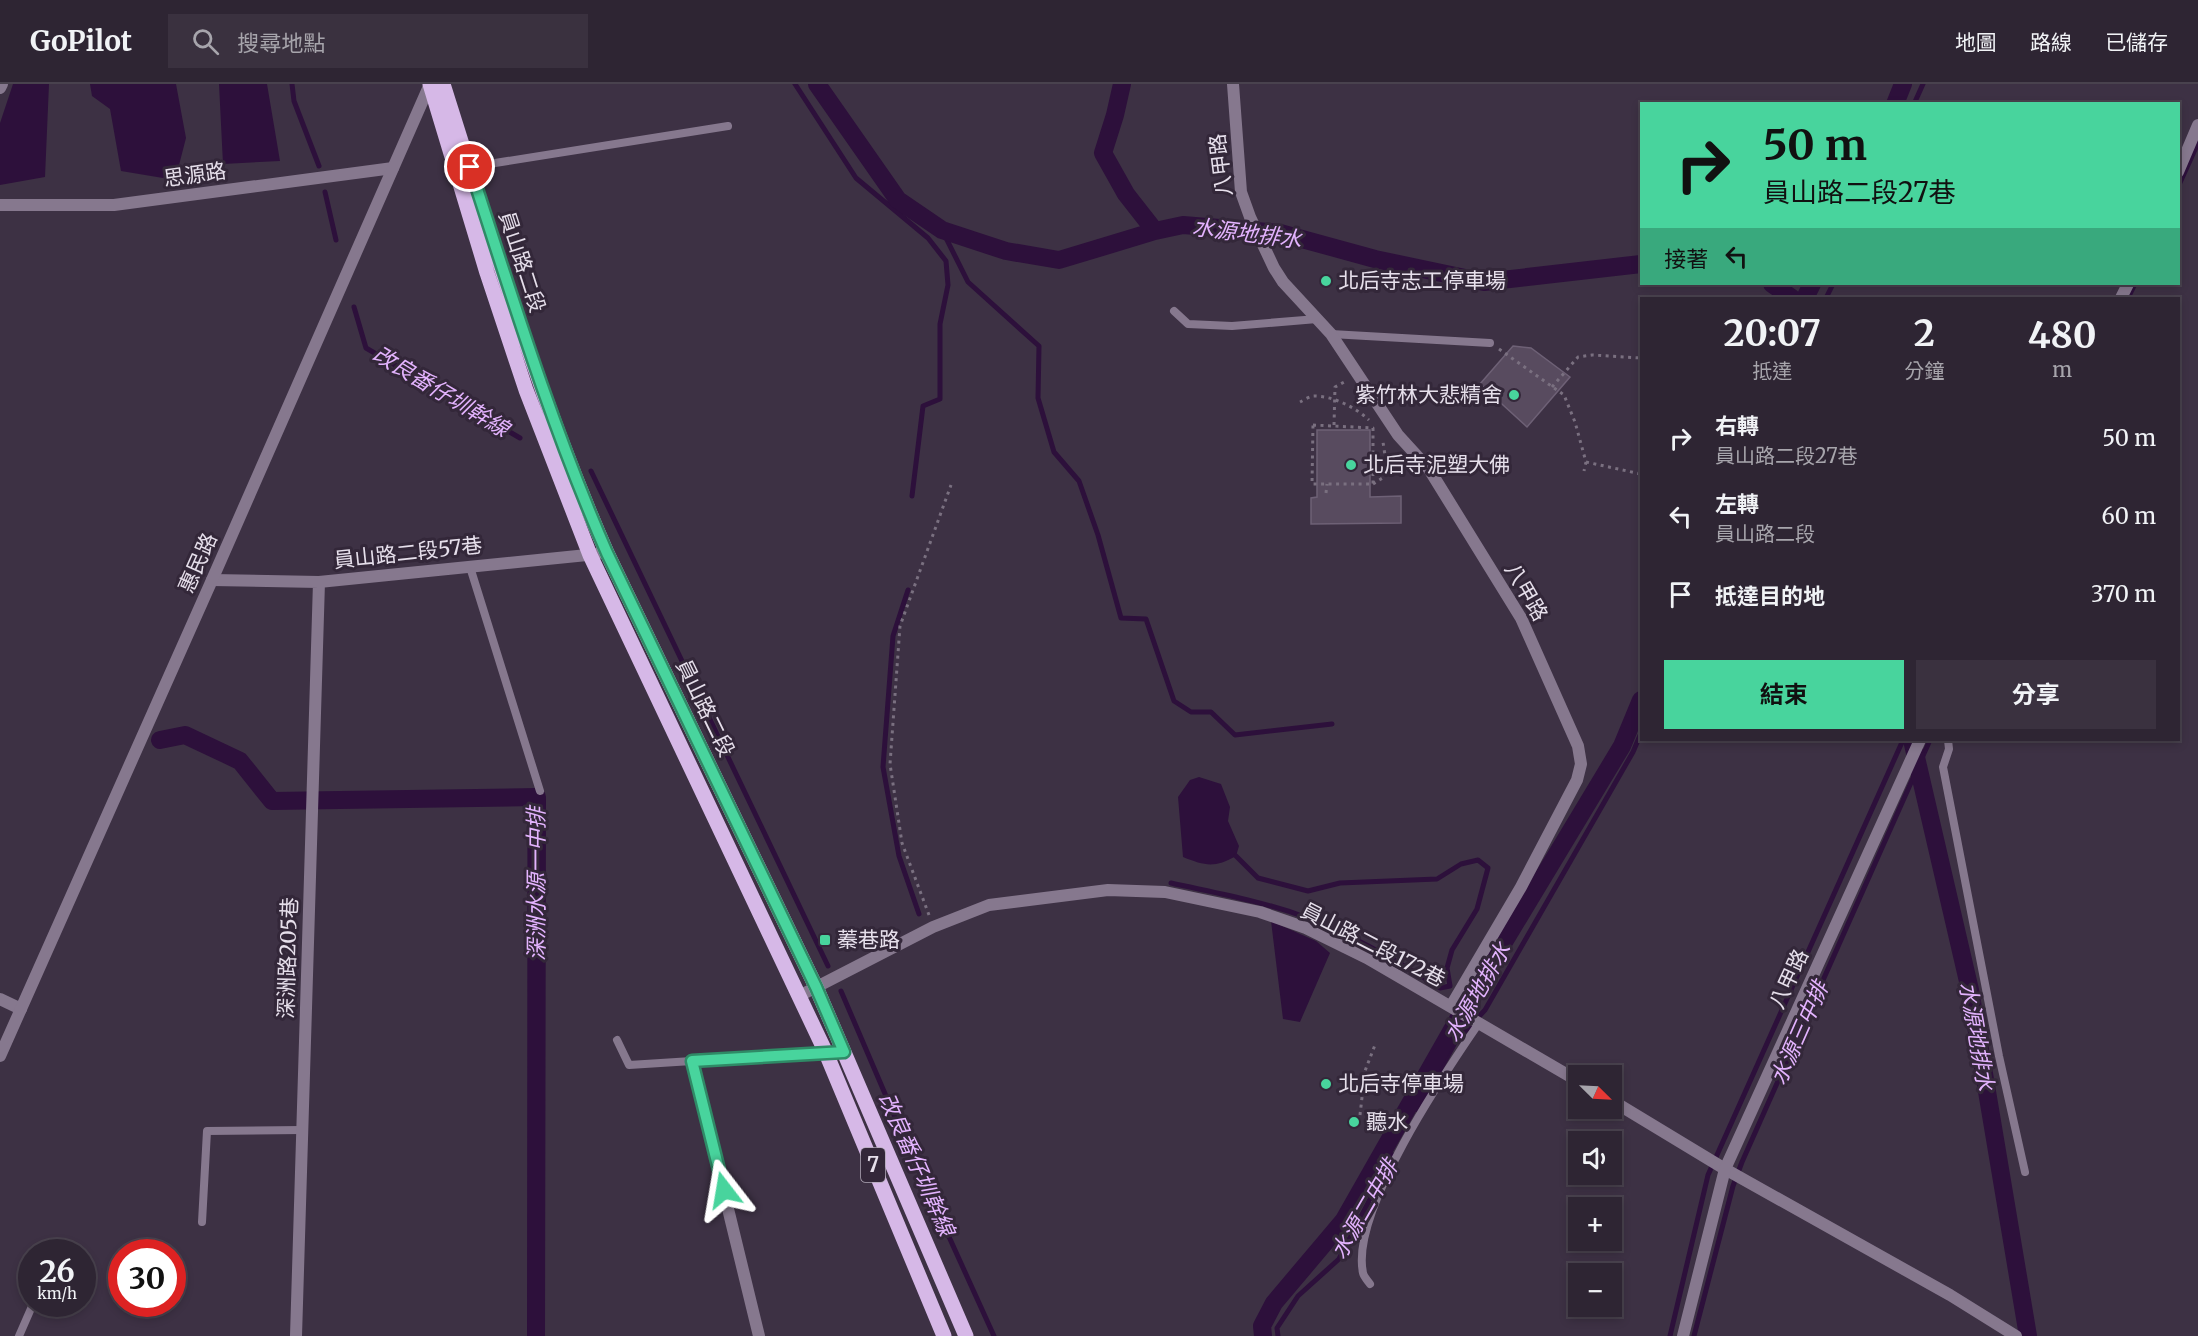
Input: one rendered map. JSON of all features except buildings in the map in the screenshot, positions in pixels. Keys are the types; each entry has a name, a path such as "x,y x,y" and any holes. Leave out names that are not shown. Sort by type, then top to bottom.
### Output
{"main road":[{"name":"員山路二段","path":"430,84 487,273 558,478 590,555 826,1053 945,1336"},
{"name":"員山路二段","path":"443,84 519,320 575,481 607,553 816,987 966,1336"}],"street":[{"name":"惠民路","path":"0,1056 430,84"},
{"name":"八甲路","path":"1233,84 1241,192 1263,244 1283,282 1331,334 1398,435 1429,469 1521,618 1578,746 1581,764 1577,780 1521,887 1453,1007"},
{"path":"2180,167 2198,125"},
{"name":"思源路","path":"0,205 114,205 393,168"},
{"name":"員山路二段57巷","path":"212,580 319,582 607,553"},
{"name":"深洲路205巷","path":"296,1336 319,582"},
{"name":"八甲路","path":"1683,1336 1725,1169 1920,741"},
{"name":"員山路二段172巷","path":"799,996 933,927 989,905 1108,890 1166,892 1260,912 1306,928 1367,958 1453,1007"},
{"path":"0,999 21,1009"},
{"path":"1453,1007 1568,1075"},
{"path":"759,1336 692,1061 844,1052"},
{"path":"1622,1107 1725,1169 1950,1295 2011,1333"}],"lane":[{"path":"470,167 728,126"},
{"path":"1174,311 1188,324 1232,326 1318,319"},
{"path":"1331,334 1490,343"},
{"path":"470,567 540,791"},
{"path":"1948,741 1949,749 1943,767 1999,1056 2025,1172"},
{"path":"1370,1284 1363,1274 1362,1244 1376,1202 1406,1137 1474,1020"},
{"path":"617,1040 629,1065 692,1061"},
{"path":"202,1222 207,1131 302,1130"},
{"path":"19,1336 27,1317"}],"path":[{"path":"1490,343 1564,395 1575,422 1586,462 1584,471"},
{"path":"1552,387 1578,357 1592,355 1640,358"},
{"path":"1334,425 1335,387 1358,374"},
{"path":"1300,402 1312,396 1335,400 1358,410 1379,430"},
{"path":"1372,484 1373,428 1313,425 1312,484 1372,484 1384,477 1387,469 1382,438"},
{"path":"1586,462 1640,474"},
{"path":"933,927 902,843 890,764 900,626 951,484"},
{"path":"1326,493 1327,484"},
{"path":"1359,1115 1365,1071 1375,1045"}],"shaded area":[{"path":"13,84 49,84 45,177 0,185 0,123"},
{"path":"90,84 176,84 186,138 178,169 163,178 121,171 110,109 92,96"},
{"path":"219,84 267,84 280,161 223,164"},
{"path":"1199,777 1221,784 1230,807 1228,821 1239,846 1236,856 1216,864 1204,864 1183,857 1178,797 1190,780"},
{"path":"1271,921 1316,941 1330,953 1300,1022 1283,1019"}],"waterway":[{"name":"改良番仔圳幹線","path":"292,84 294,101 319,166"},
{"path":"795,84 856,178 928,238 946,261 948,285 940,324 940,399 923,406 912,496"},
{"name":"水源地排水","path":"817,84 898,200 942,230 1006,251 1059,260 1155,231 1183,225 1280,233 1375,259 1484,282 1640,264"},
{"path":"1122,84 1103,153 1126,194 1155,231"},
{"path":"1896,102 1903,84"},
{"name":"水源二中排","path":"1915,102 1923,84"},
{"name":"水源三中排","path":"2180,183 2198,143"},
{"name":"改良番仔圳幹線","path":"325,192 336,240"},
{"path":"942,230 968,282 1039,346 1038,398 1054,452 1079,481 1098,535 1121,618 1146,619 1174,701 1191,712 1211,712 1235,735 1332,724"},
{"name":"水源地排水","path":"1773,285 1791,297"},
{"path":"1806,297 1812,285"},
{"name":"水源二中排","path":"1826,297 1832,285"},
{"name":"水源三中排","path":"2128,297 2134,285"},
{"name":"改良番仔圳幹線","path":"354,307 366,348 520,438"},
{"name":"改良番仔圳幹線","path":"591,471 828,966"},
{"path":"908,590 893,636 883,767 899,856 919,914"},
{"name":"水源地排水","path":"1263,1336 1262,1326 1274,1303 1344,1220 1469,1000 1622,746 1640,702"},
{"name":"深洲水源一中排","path":"160,740 185,735 240,761 272,801 537,797 536,1336"},
{"name":"水源二中排","path":"1418,1110 1456,1041 1485,1010 1633,752 1640,735"},
{"path":"1670,1336 1708,1175 1903,741"},
{"name":"水源地排水","path":"1912,741 1970,990 2028,1336"},
{"name":"水源三中排","path":"1694,1336 1733,1186 1742,1162 1930,741"},
{"path":"530,804 530,1336"},
{"path":"1171,883 1256,902 1305,917 1375,949 1440,988 1450,986 1447,968 1452,950 1477,909 1488,868 1478,860 1461,864 1437,879 1340,883 1308,891 1258,878 1236,856"},
{"name":"改良番仔圳幹線","path":"841,991 901,1131 994,1336"},
{"name":"水源二中排","path":"1278,1336 1277,1328 1298,1296 1339,1259 1393,1155"}],"place":[{"name":"北后寺志工停車場","path":"1326,281"},
{"name":"紫竹林大悲精舍","path":"1514,395"},
{"name":"北后寺泥塑大佛","path":"1351,465"},
{"name":"蓁巷路","path":"825,940"},
{"name":"北后寺停車場","path":"1326,1084"},
{"name":"聽水","path":"1354,1122"}],"route":[{"path":"470,167 519,320 575,481 607,553 816,987 844,1052 692,1061 724,1190"}]}
